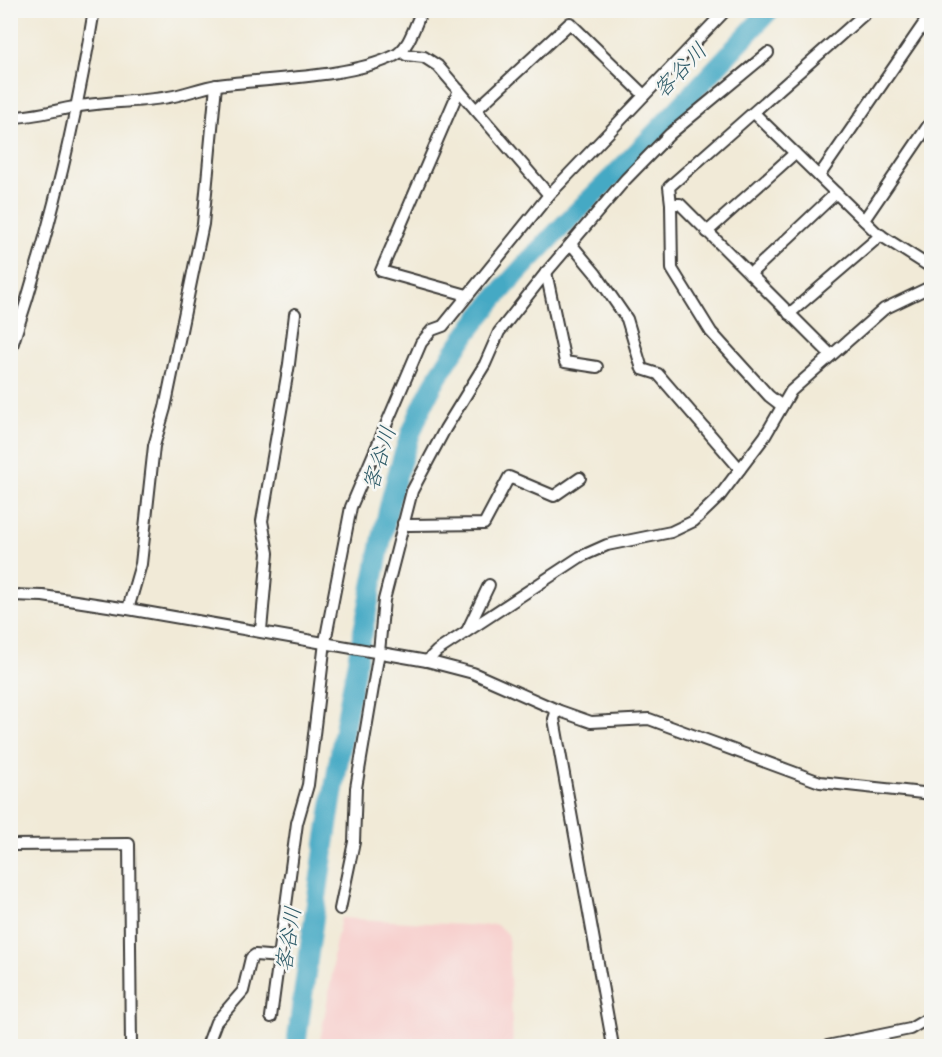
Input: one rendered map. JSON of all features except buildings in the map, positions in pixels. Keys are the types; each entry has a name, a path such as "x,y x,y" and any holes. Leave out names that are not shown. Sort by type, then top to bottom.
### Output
{"street":[{"path":"10,352 48,233 77,106 94,10"},
{"path":"10,117 33,117 77,106 172,96 216,85 277,80 355,68 393,57 402,51 422,10"},
{"path":"272,1017 297,823 308,785 328,642 351,507 421,343 432,330 443,326 549,195 726,10"},
{"path":"782,406 769,396 711,332 672,269 669,187 869,10"},
{"path":"819,176 929,20 915,10"},
{"path":"477,110 570,23 644,95"},
{"path":"402,51 406,55 424,57 438,66 549,195"},
{"path":"340,909 354,842 356,788 384,600 412,491 445,429 485,364 499,332 546,272 625,180 670,134 768,53"},
{"path":"128,609 141,564 154,446 165,408 203,224 216,85"},
{"path":"459,90 381,271 467,295"},
{"path":"754,113 880,235 932,268"},
{"path":"864,220 932,120"},
{"path":"707,232 795,153"},
{"path":"750,274 836,193"},
{"path":"671,204 680,204 831,355"},
{"path":"789,314 880,235"},
{"path":"571,244 596,274 627,319 642,369 658,374 740,469"},
{"path":"546,272 565,362 597,367"},
{"path":"427,661 437,651 580,557 607,545 671,532 694,521 719,497 765,436 791,390 884,309 932,286"},
{"path":"261,630 268,553 262,520 289,364 295,314"},
{"path":"403,523 409,525 484,524 509,477 554,496 580,478"},
{"path":"467,631 489,585"},
{"path":"10,595 43,596 261,630 427,661 473,673 557,710 591,722 649,719 820,782 932,794"},
{"path":"557,710 554,719 613,1047"},
{"path":"10,846 129,844 131,1047"},
{"path":"207,1047 216,1022 243,991 251,958 255,955 280,957"},
{"path":"827,1047 879,1038 910,1029 932,1016"}],"shaded area":[{"path":"341,918 481,926 495,924 508,934 513,1046 319,1046"}],"waterway":[{"name":"客谷川","path":"296,1046 346,716 380,547 402,458 412,430 439,375 458,346 501,291 770,10"}]}
